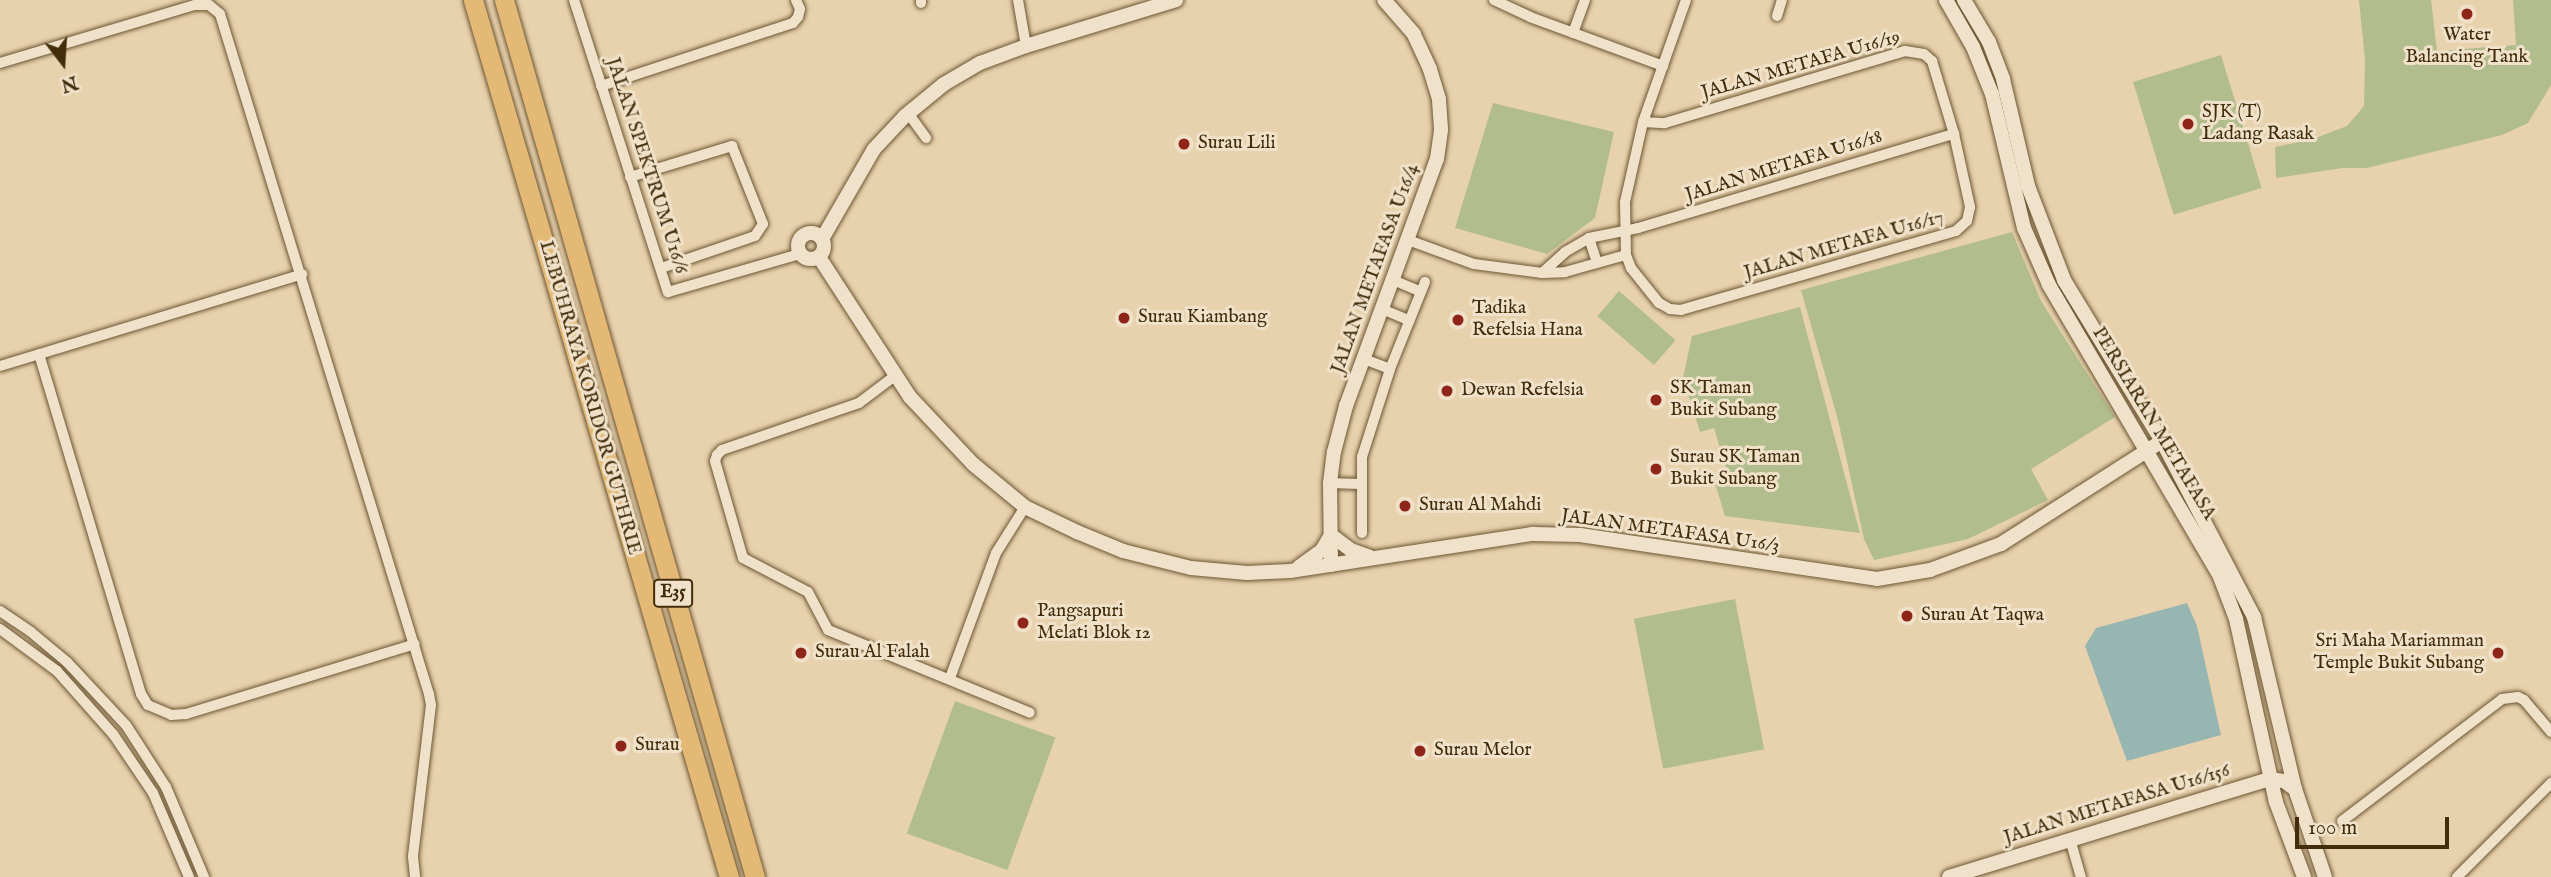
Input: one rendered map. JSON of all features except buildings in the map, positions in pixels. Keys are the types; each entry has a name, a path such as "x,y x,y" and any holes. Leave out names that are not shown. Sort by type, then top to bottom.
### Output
{"highway":[{"name":"LEBUHRAYA KORIDOR GUTHRIE","path":"473,0 729,877"},
{"name":"LEBUHRAYA KORIDOR GUTHRIE","path":"504,0 755,877"}],"street":[{"name":"JALAN SPEKTRUM U16/6","path":"573,0 668,292 800,254"},
{"path":"601,86 793,23 800,9 796,0"},
{"path":"1018,0 1026,46"},
{"path":"822,239 814,233 804,235 798,244 800,254 809,259 819,257 824,249 822,239 874,149 908,113 944,84 980,63 1026,46 1176,0"},
{"name":"JALAN METAFASA U16/4","path":"1331,565 1330,483 1343,418 1437,159 1441,129 1439,99 1430,69 1414,34 1384,0"},
{"path":"1494,0 1663,66"},
{"path":"1573,33 1585,0"},
{"path":"1408,240 1474,264 1542,273 1565,272 1626,255 1625,202 1643,122 1686,0"},
{"path":"1777,16 1782,0"},
{"name":"PERSIARAN METAFASA","path":"1946,0 1973,47 1992,94 2021,216 2049,285 2220,577 2236,620 2270,779 2304,877"},
{"name":"PERSIARAN METAFASA","path":"1964,0 1989,42 2003,79 2028,186 2064,279 2162,441 2254,617 2295,789 2325,877"},
{"path":"0,63 195,5 215,8 223,20 415,644 431,705 413,857 415,877"},
{"name":"JALAN METAFA U16/19","path":"1643,122 1665,123 1905,51 1924,54 1931,61 1954,134"},
{"path":"908,113 926,138"},
{"name":"JALAN METAFA U16/18","path":"1589,238 1624,232 1954,134"},
{"name":"JALAN METAFA U16/17","path":"1626,255 1631,268 1659,303 1670,309 1682,310 1956,231 1967,222 1970,207 1954,134"},
{"path":"630,177 727,145 736,149 763,223 755,236 661,268"},
{"path":"1542,273 1565,252 1589,238 1597,263"},
{"name":"JALAN METAFASA U16/3","path":"819,257 910,397 973,464 1025,507 1123,551 1191,568 1247,573 1295,570 1532,534 1580,535 1877,579 1930,570 2001,544 2162,441"},
{"path":"0,366 302,274"},
{"path":"1362,533 1359,484 1362,457 1390,369 1423,287 1393,280"},
{"path":"1382,309 1410,321"},
{"path":"39,354 141,694 148,705 171,715 186,714 415,644"},
{"path":"1364,359 1390,369"},
{"path":"896,375 859,402 722,450 715,461 746,562 808,592 828,630 1031,713"},
{"path":"1330,483 1359,484"},
{"path":"950,678 996,553 1025,507"},
{"path":"1295,570 1322,550 1331,536 1350,551 1374,558"},
{"path":"0,611 32,632 67,662 125,725 166,787 204,877"},
{"path":"0,629 57,671 113,734 153,793 170,827 189,877"},
{"path":"2342,821 2502,699 2518,697 2524,701 2551,732"},
{"path":"2270,779 2282,772 2288,760"},
{"path":"2270,779 2284,781 2295,789"},
{"name":"JALAN METAFASA U16/156","path":"1949,877 2270,779"},
{"path":"2457,877 2551,783"},
{"path":"2070,839 2081,877"}],"green space":[{"path":"2359,0 2431,0 2437,51 2516,45 2513,0 2551,0 2551,85 2528,123 2502,135 2367,168 2343,168 2276,178 2275,147 2313,139 2347,126 2364,106 2365,60"},
{"path":"2221,55 2262,188 2174,215 2133,82"},
{"path":"1493,103 1614,132 1595,218 1547,254 1455,228"},
{"path":"2012,232 2041,301 2115,417 2031,469 2048,500 1968,539 1874,560 1864,539 1838,420 1801,290"},
{"path":"1619,291 1676,340 1654,365 1597,316"},
{"path":"1800,307 1860,533 1725,516 1714,480 1728,475 1714,428 1700,432 1683,378 1692,336"},
{"path":"1735,599 1764,749 1663,769 1634,619"},
{"path":"955,701 1056,738 1007,870 907,833"}],"water":[{"path":"2187,603 2197,626 2221,735 2127,761 2085,646 2096,628"}],"place":[{"name":"Water Balancing Tank","path":"2467,14"},
{"name":"SJK (T) Ladang Rasak","path":"2188,124"},
{"name":"Surau Lili","path":"1184,144"},
{"name":"Surau Kiambang","path":"1124,318"},
{"name":"Tadika Refelsia Hana","path":"1458,320"},
{"name":"Dewan Refelsia","path":"1447,391"},
{"name":"SK Taman Bukit Subang","path":"1656,400"},
{"name":"Surau SK Taman Bukit Subang","path":"1656,469"},
{"name":"Surau Al Mahdi","path":"1405,506"},
{"name":"Surau At Taqwa","path":"1907,616"},
{"name":"Pangsapuri Melati Blok 12","path":"1023,623"},
{"name":"Surau Al Falah","path":"801,653"},
{"name":"Sri Maha Mariamman Temple Bukit Subang","path":"2498,653"},
{"name":"Surau","path":"621,746"},
{"name":"Surau Melor","path":"1420,751"}]}
